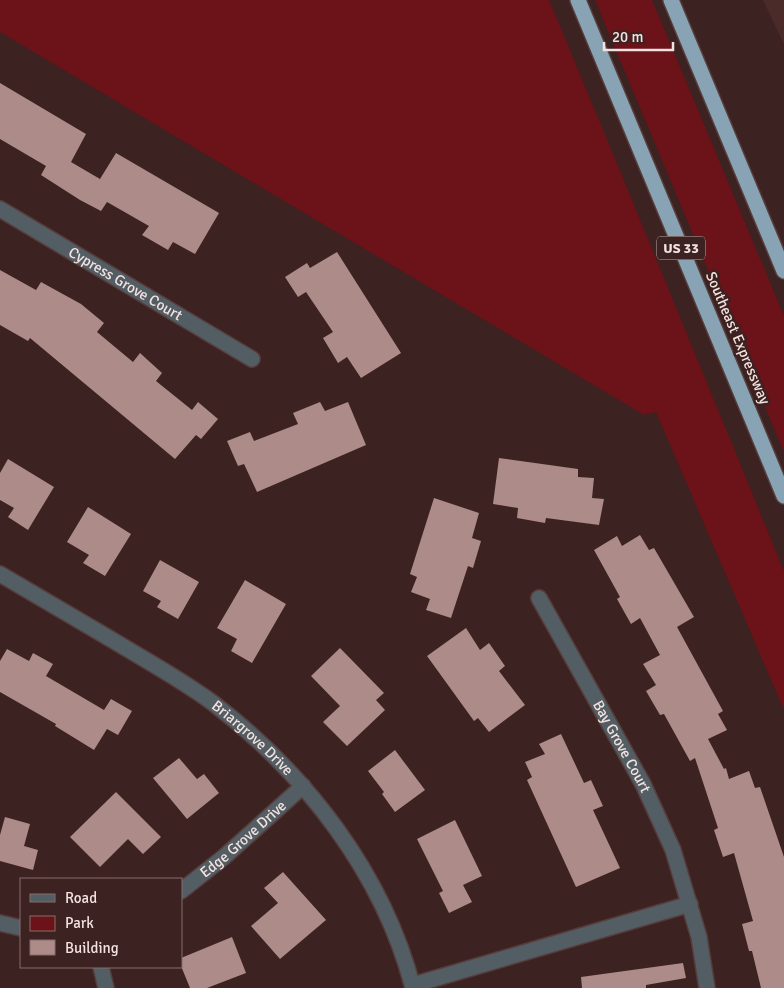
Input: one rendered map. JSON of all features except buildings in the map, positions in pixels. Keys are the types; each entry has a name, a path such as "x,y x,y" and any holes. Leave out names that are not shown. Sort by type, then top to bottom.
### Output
{"highway":[{"name":"Southeast Expressway","path":"578,0 784,496"},
{"path":"671,0 784,270"}],"street":[{"name":"Cypress Grove Court","path":"0,209 252,359"},
{"name":"Briargrove Drive","path":"0,574 161,668 213,703 266,748 303,786 335,826 377,894 405,959 413,987"},
{"name":"Bay Grove Court","path":"539,598 643,784 673,850 700,936 707,988"},
{"name":"Edge Grove Drive","path":"182,890 224,857 303,786"},
{"path":"413,987 690,904"},
{"path":"0,923 20,928"},
{"path":"101,968 106,988"}],"shaded area":[{"path":"763,0 784,0 784,44"}],"green space":[{"path":"0,0 549,0 784,571 784,710 656,412 644,415 0,32"},
{"path":"595,0 652,0 784,316 784,452"}]}
